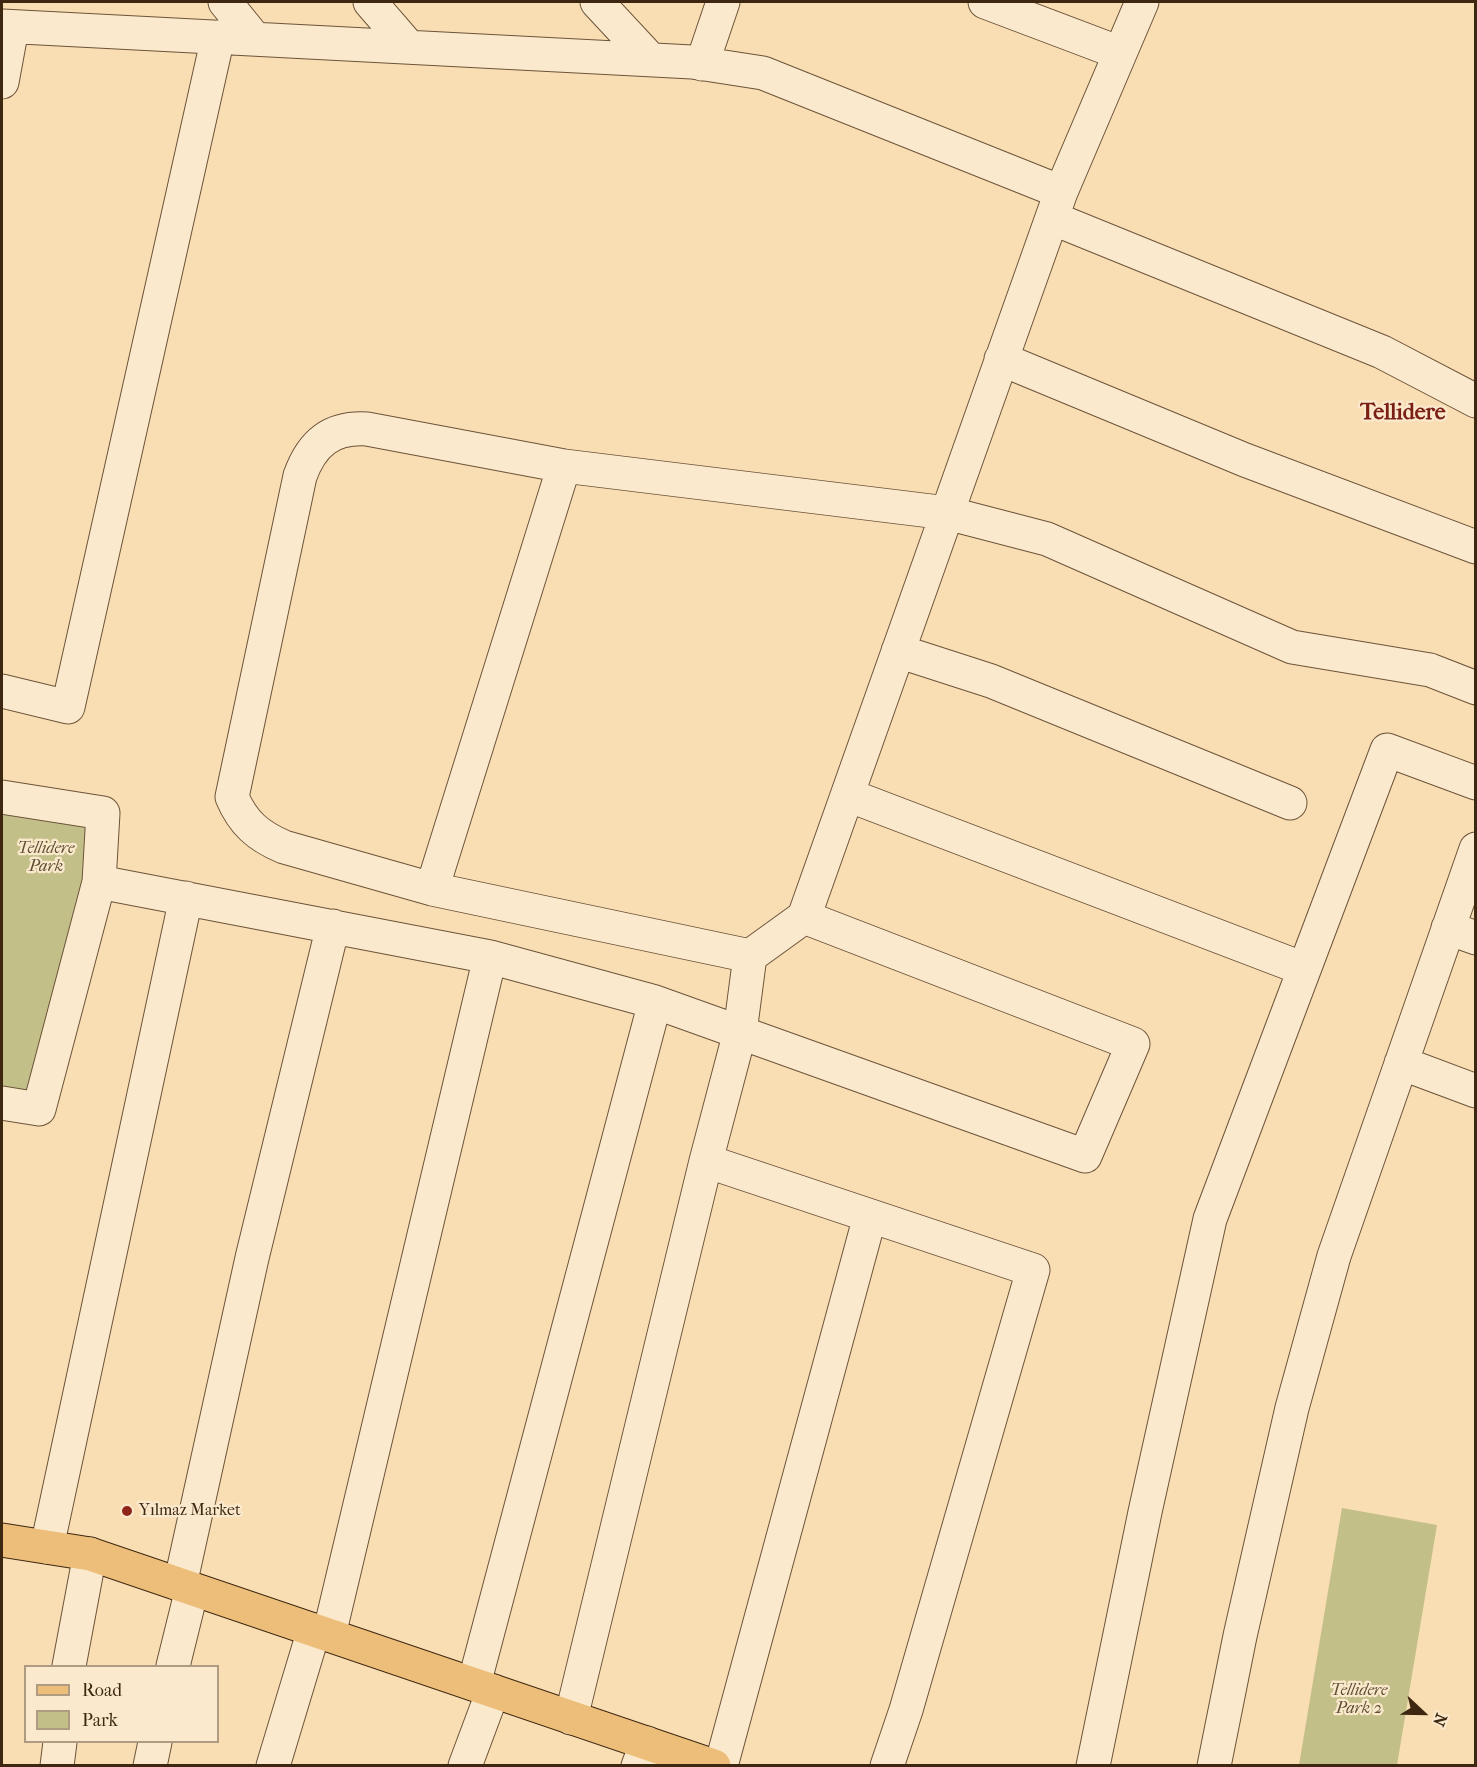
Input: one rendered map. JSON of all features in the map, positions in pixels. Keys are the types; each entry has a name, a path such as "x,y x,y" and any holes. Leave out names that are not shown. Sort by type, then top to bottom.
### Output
{"main road":[{"path":"2,1540 90,1554 571,1718 643,1754 714,1766"}],"street":[{"path":"225,2 255,39"},
{"path":"369,2 409,47"},
{"path":"597,2 651,60"},
{"path":"702,64 723,2"},
{"path":"984,2 1025,9 1120,53"},
{"path":"571,1718 706,1161 740,1032 750,956 804,917 1056,205 1142,2"},
{"path":"2,82 7,27 651,60 702,64 763,73 1382,352 1476,401"},
{"path":"2,691 68,707 218,37"},
{"path":"1001,359 1245,460 1476,547"},
{"path":"750,956 432,889 285,847 252,830 232,797 300,476 305,461 315,447 327,437 353,428 367,429 564,466 947,513 1047,539 1292,647 1430,670 1476,688"},
{"path":"432,889 564,466"},
{"path":"898,651 991,681 1290,803"},
{"path":"1093,1766 1144,1512 1210,1219 1387,750 1476,783"},
{"path":"848,795 1304,969"},
{"path":"2,797 103,813 99,882 39,1109 2,1103"},
{"path":"1214,1766 1240,1636 1292,1408 1334,1256 1401,1063 1462,933 1476,849"},
{"path":"99,882 490,957 655,1002 1085,1156 1133,1044 804,917"},
{"path":"47,1547 186,898"},
{"path":"173,1665 186,1587 252,1258 333,926"},
{"path":"273,1766 321,1633 490,957"},
{"path":"465,1766 655,1002"},
{"path":"1401,1063 1476,1091"},
{"path":"706,1161 1033,1270 906,1710 887,1766"},
{"path":"721,1766 870,1216"},
{"path":"69,1665 90,1554"},
{"path":"57,1766 60,1743"},
{"path":"150,1766 155,1743"}],"green space":[{"name":"Tellidere Park","path":"2,806 95,821 90,880 31,1097 2,1092"},
{"name":"Tellidere Park 2","path":"1342,1508 1437,1525 1397,1765 1299,1765"}],"place":[{"name":"Yılmaz Market","path":"127,1511"}],"district":[{"name":"Tellidere","path":"1403,414"}]}
